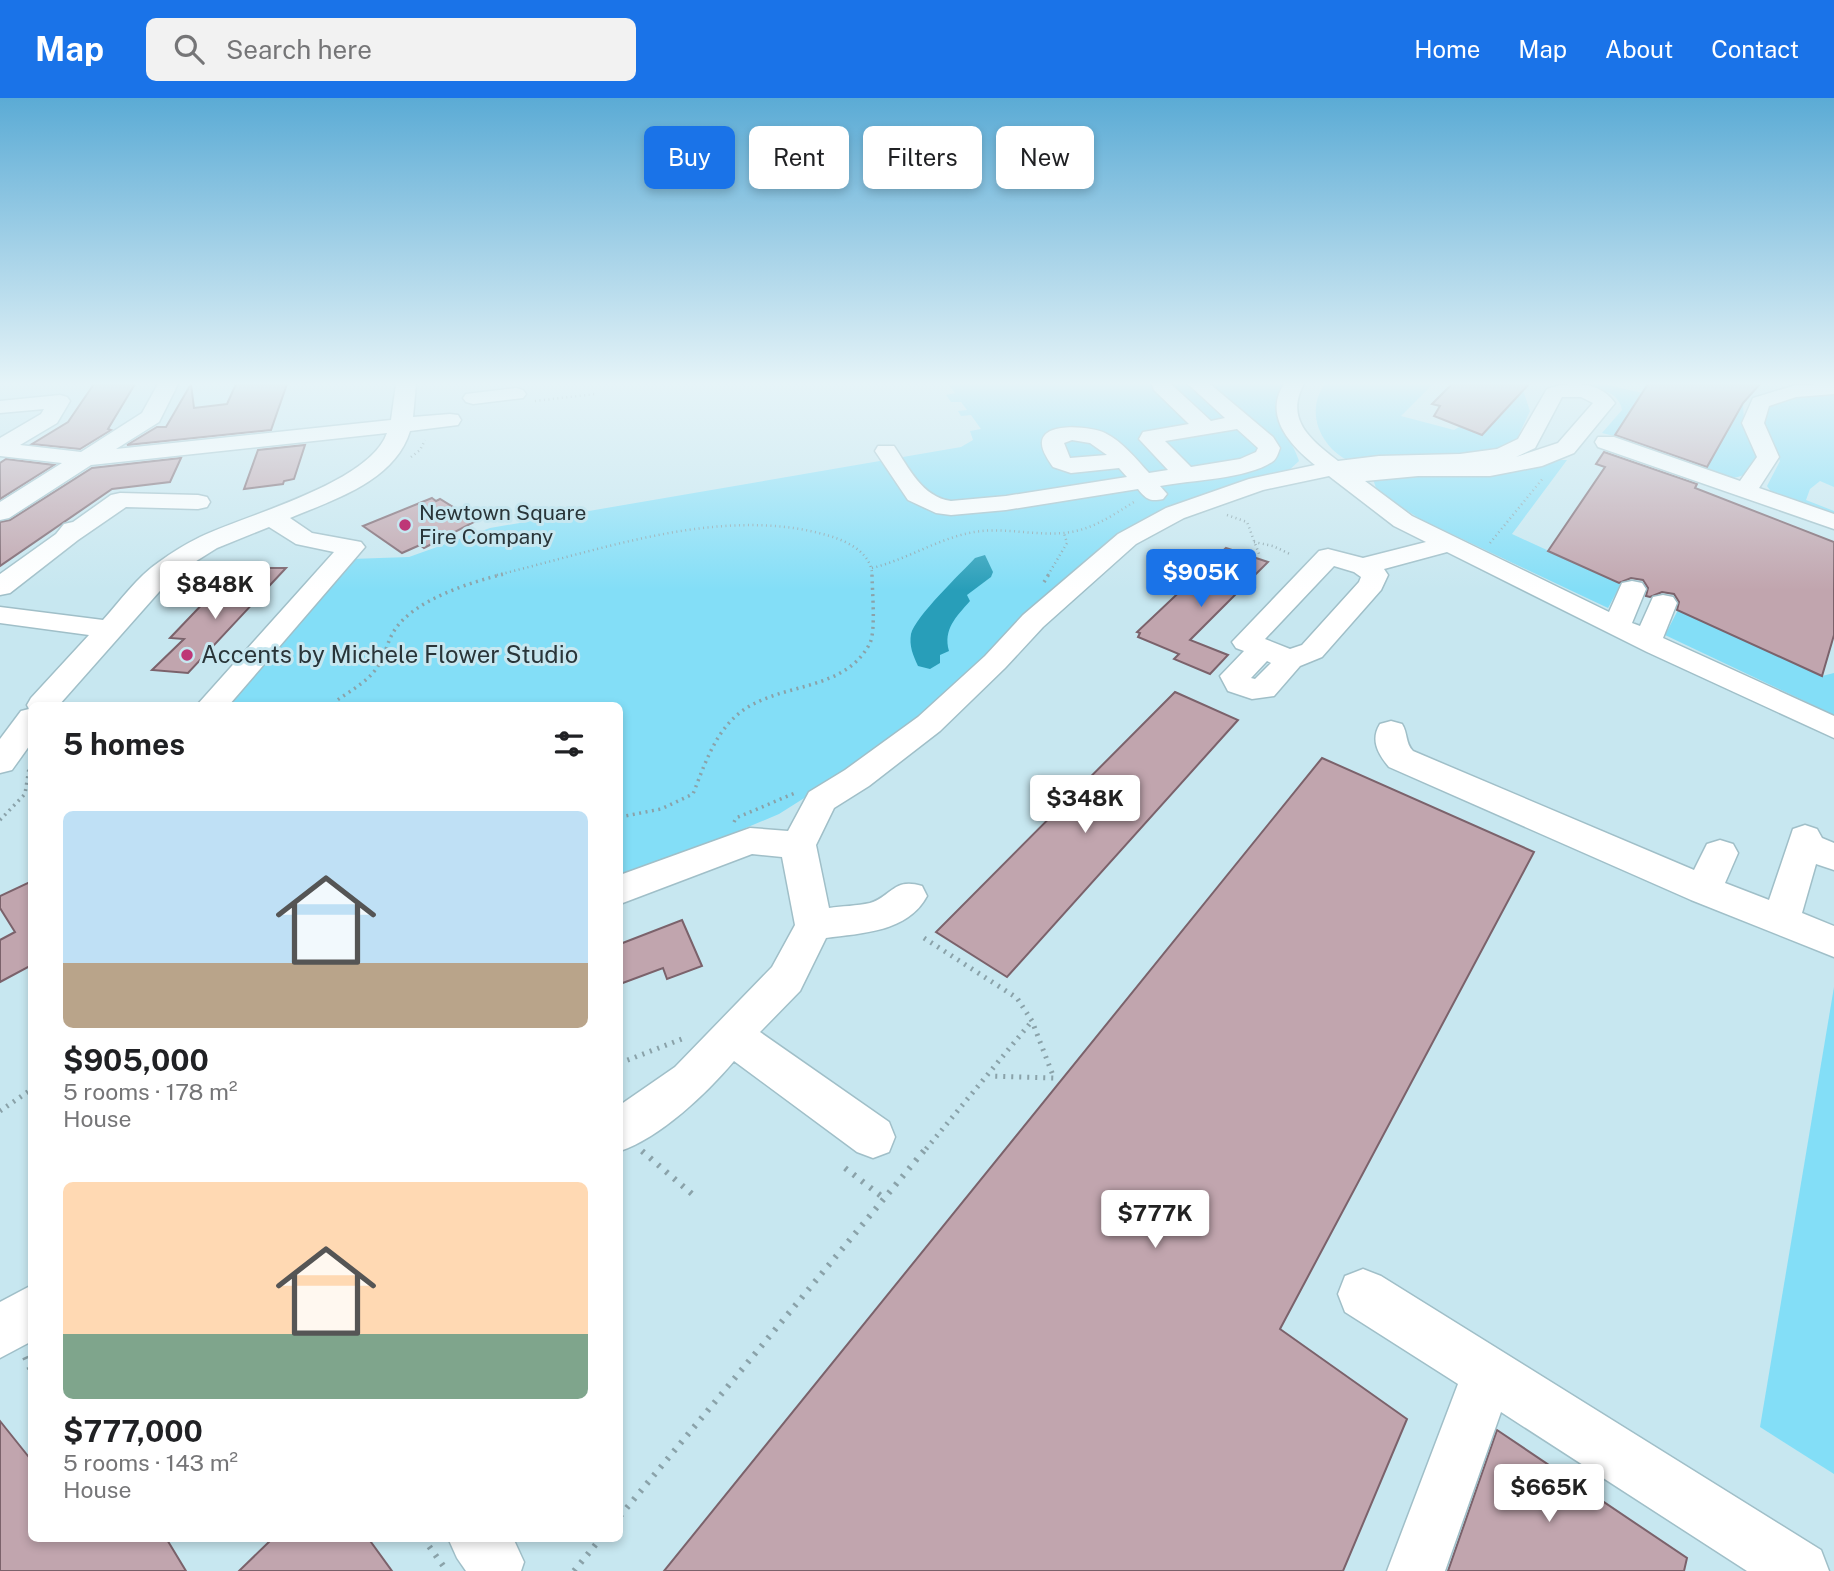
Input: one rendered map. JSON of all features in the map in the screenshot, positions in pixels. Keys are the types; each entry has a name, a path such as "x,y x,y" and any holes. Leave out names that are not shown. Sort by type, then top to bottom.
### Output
{"street":[{"path":"36,453 84,459 143,453"},
{"path":"0,513 94,453"},
{"path":"44,702 141,594 215,551 277,520 345,496 391,469 408,453"},
{"path":"887,453 916,495 936,506 951,508 1186,475 1258,461 1267,453"},
{"path":"1165,454 1173,453"},
{"path":"1314,453 1403,521 1447,544 1546,606 1617,626 1651,652 1770,712 1834,728"},
{"path":"1324,453 1339,472"},
{"path":"628,1138 690,1082 713,1034 786,979 814,925 797,845 821,800 857,778 1035,640 1127,539 1175,513 1257,484 1339,472 1473,460 1506,453"},
{"path":"1539,453 1551,462"},
{"path":"1339,472 1502,468 1534,461 1551,462 1560,453"},
{"path":"1636,453 1834,522"},
{"path":"1745,491 1768,457 1766,453"},
{"path":"1165,454 1186,475"},
{"path":"1124,460 1136,483 1175,513"},
{"path":"0,587 120,500 138,498 198,502"},
{"path":"215,702 352,547 304,539 277,520"},
{"path":"1363,566 1375,575 1372,584 1312,651 1277,655 1245,642 1328,557 1363,566 1412,556 1447,544"},
{"path":"1617,626 1632,589"},
{"path":"1651,652 1663,603"},
{"path":"0,615 109,629"},
{"path":"0,628 32,619"},
{"path":"10,754 28,725"},
{"path":"1391,731 1392,749 1401,759 1571,822 1704,890 1834,942"},
{"path":"623,889 750,841 797,845"},
{"path":"1781,922 1814,847"},
{"path":"1704,890 1720,853"},
{"path":"814,925 880,916 909,896"},
{"path":"713,1034 873,1137"},
{"path":"1363,1294 1800,1571"},
{"path":"0,1332 28,1313"},
{"path":"1416,1571 1488,1373"}],"path":[{"path":"406,462 415,453"},
{"path":"1488,544 1502,531 1551,462"},
{"path":"872,568 888,565 968,533 1007,529 1064,533 1096,525 1137,499 1136,483"},
{"path":"1214,498 1224,513 1247,523 1259,554"},
{"path":"336,702 378,667 395,629 424,604 470,582 667,534 710,527 750,525 806,530 845,541 865,555 872,568 871,641 852,668 818,683 767,697 747,709 737,716 714,743 693,794 660,809 623,816"},
{"path":"1254,542 1273,546 1292,555"},
{"path":"0,820 25,794 10,754"},
{"path":"924,938 1017,998 1032,1021 1054,1078 989,1076"},
{"path":"623,1512 989,1076 1032,1021"},
{"path":"623,1062 713,1034"},
{"path":"0,1111 28,1092"},
{"path":"628,1138 692,1195"},
{"path":"845,1168 886,1199"},
{"path":"434,1542 473,1557"},
{"path":"574,1571 598,1542"}],"shaded area":[{"path":"928,453 1296,453 1299,461 1287,472 1159,512 922,719 866,759 779,814 623,880 623,702 226,702 351,559 409,557 490,528"},
{"path":"1336,453 1499,453 1354,463"},
{"path":"1698,453 1758,453 1760,457 1745,474 1732,478 1710,474 1692,463"},
{"path":"1776,453 1834,453 1834,487 1820,481 1810,489 1806,500 1834,511 1834,518 1772,493 1767,486 1780,461"},
{"path":"1567,460 1512,534 1621,584 1608,608 1420,519 1377,491 1373,479"},
{"path":"985,555 993,572 991,577 967,595 970,601 949,630 949,651 940,655 940,663 930,669 918,666 911,643 914,626 929,606 975,558"},
{"path":"1678,610 1822,676 1834,673 1834,715 1665,635"},
{"path":"1834,987 1834,1474 1760,1427"}],"building":[{"path":"257,453 302,453 294,479 284,481 283,484 244,489"},
{"path":"1606,453 1697,484 1695,488 1834,542 1834,635 1822,676 1677,610 1679,602 1674,594 1662,592 1646,596 1648,588 1643,580 1631,578 1619,583 1548,551 1605,467 1596,464"},
{"path":"1666,453 1715,453 1707,467"},
{"path":"181,458 170,482 112,489 0,566 0,522 10,520 92,468"},
{"path":"6,459 54,465 0,499 0,463"},
{"path":"432,498 436,501 440,499 476,521 424,548 420,545 402,553 363,526"},
{"path":"1226,548 1268,562 1190,640 1228,655 1210,674 1174,659 1179,654 1138,637 1140,633 1137,632"},
{"path":"255,568 286,568 188,673 152,670 184,639 170,638 211,595 228,596"},
{"path":"1175,692 1238,720 1007,977 936,932"},
{"path":"1322,758 1534,852 1280,1329 1407,1419 1343,1571 664,1571"},
{"path":"28,883 28,967 0,982 0,940 15,932 0,908 0,896"},
{"path":"682,920 702,966 667,979 663,968 623,983 623,943"},
{"path":"0,1421 28,1456 28,1542 168,1542 186,1571 0,1571"},
{"path":"1497,1430 1687,1558 1684,1571 1448,1571"},
{"path":"269,1542 371,1542 392,1571 239,1571"}],"place":[{"name":"Newtown Square Fire Company","path":"405,525"},
{"name":"Accents by Michele Flower Studio","path":"187,655"}]}
